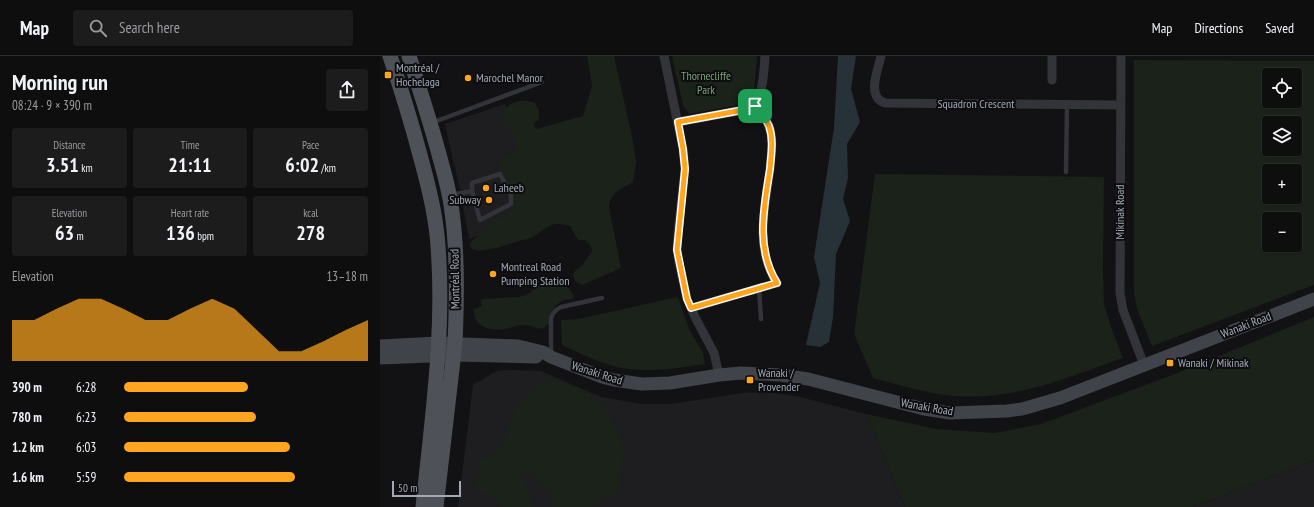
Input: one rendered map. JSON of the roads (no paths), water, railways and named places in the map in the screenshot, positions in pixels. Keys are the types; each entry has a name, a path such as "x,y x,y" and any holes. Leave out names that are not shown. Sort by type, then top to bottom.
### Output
{"main road":[{"name":"Montréal Road","path":"390,56 407,105 430,190 438,251 438,349 434,405 422,507"},
{"name":"Montréal Road","path":"409,56 430,123 448,190 454,227 456,257 455,349 436,507"},
{"path":"430,190 448,190"}],"street":[{"path":"664,56 678,122 685,169 677,250 687,299 714,353 719,375"},
{"path":"678,122 743,110 755,106 759,97 765,56"},
{"name":"Squadron Crescent","path":"881,56 874,88 877,98 881,102 885,103 1120,105"},
{"path":"1052,56 1052,80"},
{"name":"Mikinak Road","path":"1121,56 1120,294 1123,310 1144,365"},
{"path":"691,308 777,283 772,275 766,259 763,233 763,220 772,151 771,134 765,119 755,106"},
{"name":"Wanaki Road","path":"438,349 455,349 506,355 551,357 602,377 628,383 670,383 719,375 760,373 788,376 808,379 924,409 950,413 972,413 1007,411 1036,406 1060,398 1314,299"},
{"path":"380,346 438,349"},
{"path":"380,358 438,349"}],"lane":[{"path":"430,123 542,82"},
{"path":"1066,172 1067,105"},
{"path":"500,174 511,195 511,204 480,220 472,192 472,183 500,174"},
{"path":"448,190 472,192"},
{"path":"759,288 761,319"},
{"path":"551,357 551,319 555,310 561,307 602,298"}],"place":[{"name":"Montréal / Hochelaga","path":"388,75"},
{"name":"Marochel Manor","path":"468,78"},
{"name":"Laheeb","path":"486,188"},
{"name":"Subway","path":"489,200"},
{"name":"Montreal Road Pumping Station","path":"493,274"},
{"name":"Wanaki / Mikinak","path":"1170,363"},
{"name":"Wanaki / Provender","path":"750,380"}],"park label":[{"name":"Thornecliffe Park","path":"706,83"}]}
